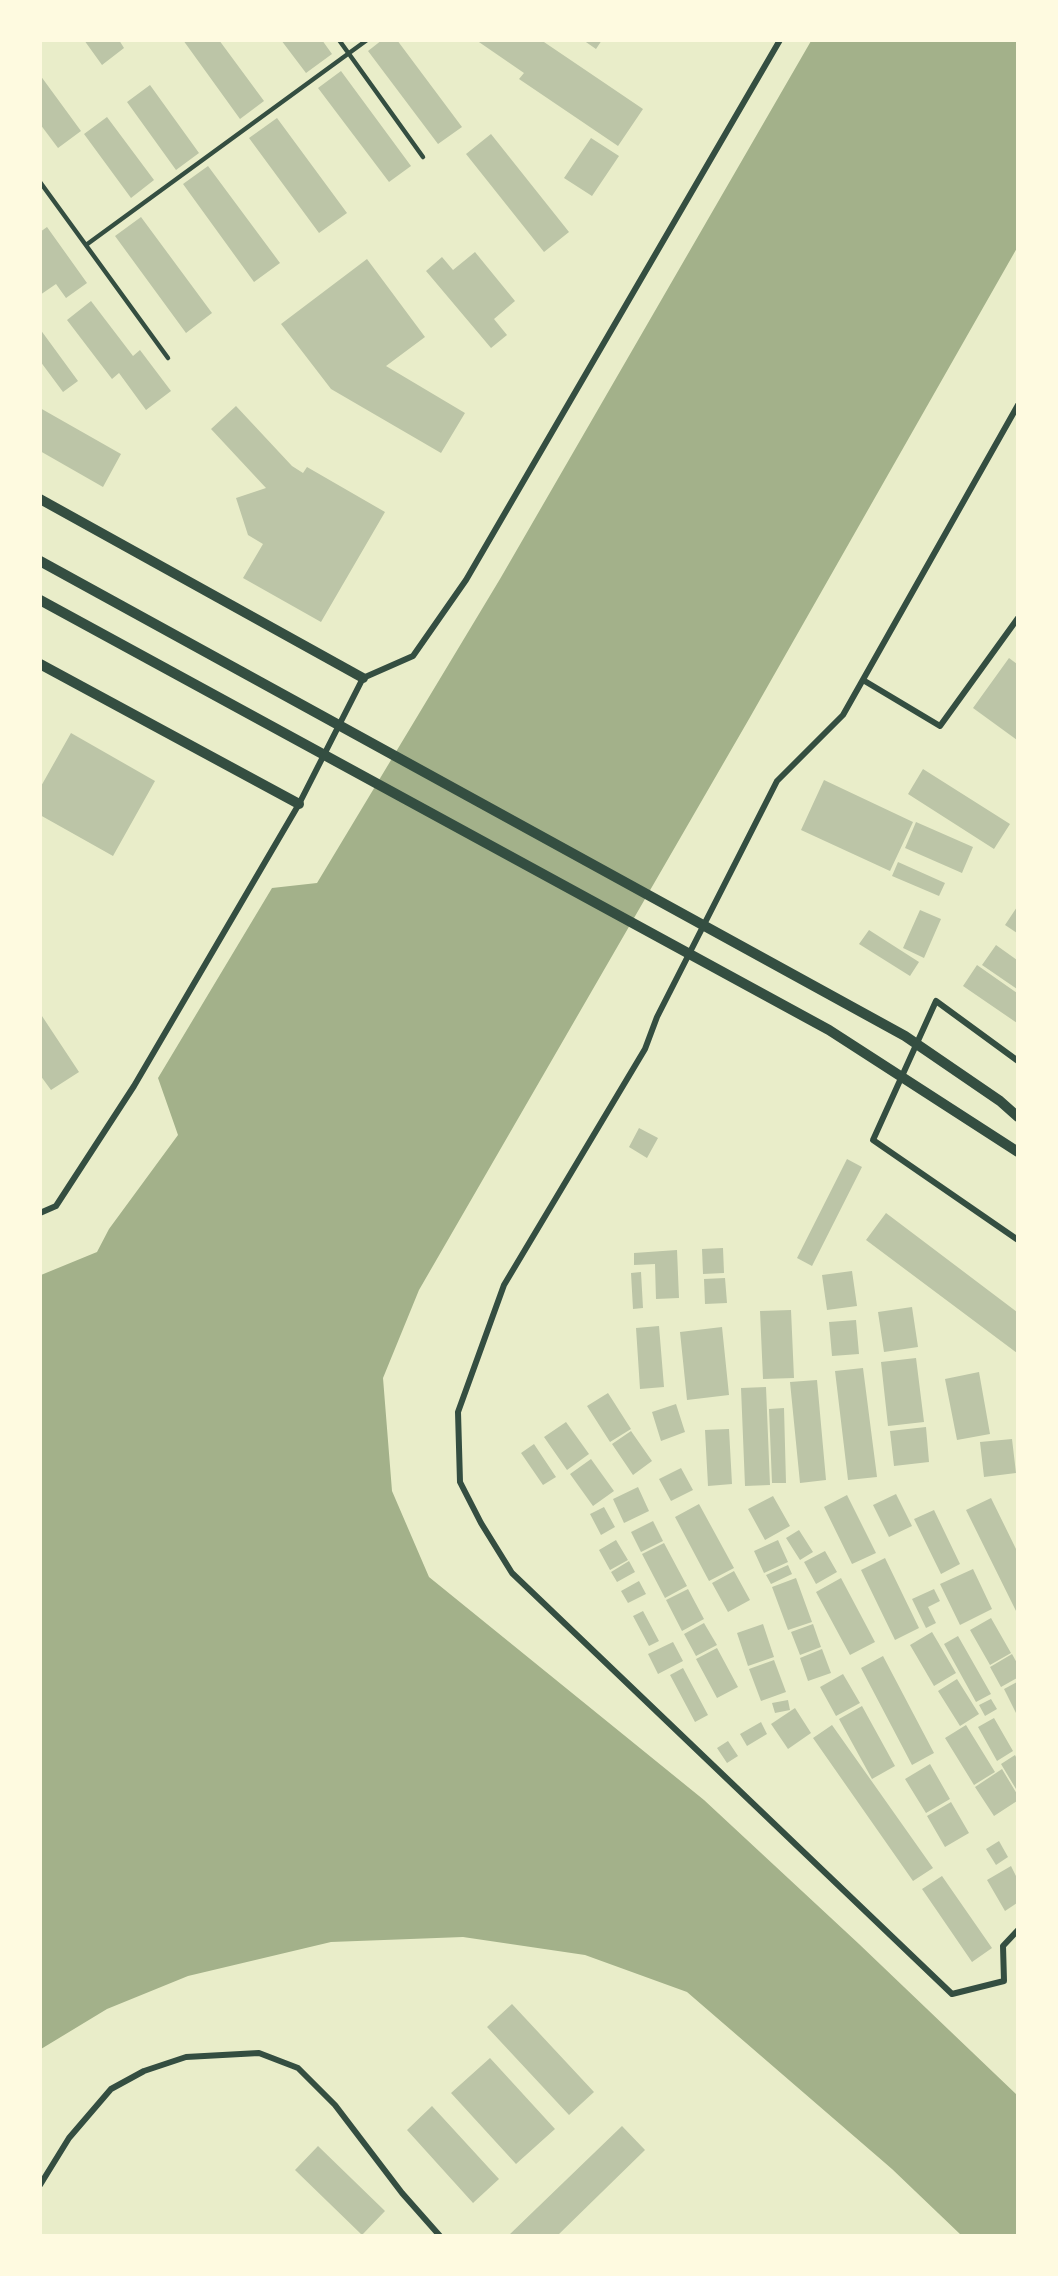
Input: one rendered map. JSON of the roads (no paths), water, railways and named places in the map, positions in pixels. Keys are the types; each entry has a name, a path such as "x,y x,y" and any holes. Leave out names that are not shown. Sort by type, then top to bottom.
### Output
{"street":[{"path":"40,1213 56,1206 134,1086 299,804 363,678 413,656 466,580 780,40"},
{"path":"1017,405 843,715 777,781 657,1017 645,1049 504,1285 458,1412 460,1482 481,1523 512,1573 952,1994 1004,1982 1003,1946 1017,1930"},
{"path":"40,499 363,678"},
{"path":"40,561 905,1036 1000,1101 1017,1117"},
{"path":"40,600 829,1030 1017,1152"},
{"path":"863,680 940,726 1017,618"},
{"path":"40,664 299,804"},
{"path":"1017,1060 936,1001 873,1140 1017,1240"},
{"path":"40,2184 69,2138 111,2089 144,2071 186,2057 259,2054 298,2068 327,2097 402,2193 440,2235"}],"lane":[{"path":"339,40 423,157"},
{"path":"86,245 367,40"},
{"path":"40,182 168,358"}]}
